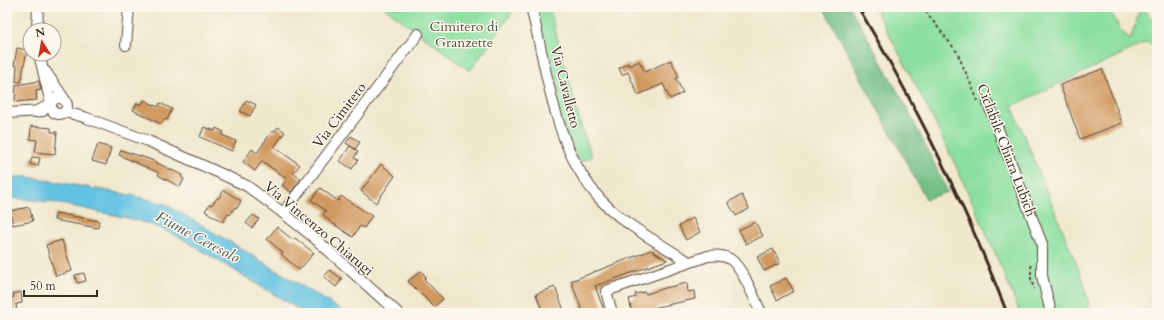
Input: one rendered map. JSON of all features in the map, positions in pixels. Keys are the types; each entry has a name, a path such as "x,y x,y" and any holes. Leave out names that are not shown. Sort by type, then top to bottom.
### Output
{"street":[{"path":"37,22 38,7"},
{"path":"126,45 129,7"},
{"name":"Via Cavalletto","path":"531,7 555,111 567,144 583,177 600,199 621,218 689,262"},
{"name":"Via Cimitero","path":"283,213 418,34"},
{"path":"42,62 51,108"},
{"path":"43,67 66,105"},
{"path":"7,113 36,112 51,108 56,98 61,98 66,105"},
{"path":"983,102 1042,244 1042,276 1051,313"},
{"name":"Via Vincenzo Chiarugi","path":"51,108 58,114 66,105 84,117 148,141 247,186 311,235 398,313"},
{"path":"612,313 606,291 689,262 708,256 717,255 729,259 735,264 761,313"}],"path":[{"name":"Ciclabile Chiara Lubich","path":"922,7 957,52 983,102"},
{"path":"1032,261 1031,280 1035,292"}],"green space":[{"name":"Cimitero di Granzette","path":"384,7 516,7 470,71"},
{"path":"528,7 549,7 581,126 592,157 578,162 565,133"},
{"path":"823,7 850,7 907,108 948,192 926,199"},
{"path":"874,7 1108,7 1120,29 1130,40 1141,7 1157,24 1157,50 1147,42 1012,106 1083,280 1091,313 1020,313 970,196 952,158"}],"water":[{"name":"Fiume Ceresolo","path":"7,177 28,177 131,195 165,204 346,313 305,313 181,238 161,228 120,216 65,205 42,201 7,198"}],"building":[{"path":"17,48 22,49 22,62 25,62 21,82 16,82 17,66 14,65"},
{"path":"671,60 679,77 676,78 683,93 670,99 663,84 638,95 628,72 622,75 619,68 628,63 630,66 639,61 645,72"},
{"path":"1102,69 1122,123 1080,139 1060,85"},
{"path":"39,81 41,90 36,91 37,100 15,102 16,85"},
{"path":"144,100 158,107 160,103 172,109 167,120 164,119 161,124 133,110 137,103 141,105"},
{"path":"247,100 256,105 250,116 240,111"},
{"path":"31,126 51,128 51,132 57,132 55,154 35,152 37,140 30,139"},
{"path":"204,127 215,131 216,128 224,132 222,135 236,141 232,151 200,137"},
{"path":"278,127 285,132 274,147 300,165 293,173 301,179 291,192 282,185 287,179 262,161 255,171 243,162 252,149 257,153 272,131 274,132"},
{"path":"351,136 360,142 355,149 346,143"},
{"path":"98,144 111,148 106,165 92,161"},
{"path":"350,146 358,151 354,158 358,160 352,169 340,161"},
{"path":"121,150 149,159 182,175 181,177 184,179 180,187 158,175 159,173 119,155"},
{"path":"32,157 40,158 38,166 30,164"},
{"path":"381,164 395,176 376,203 361,191"},
{"path":"320,188 338,201 341,196 372,216 364,228 360,226 353,237 323,215 326,211 311,200"},
{"path":"224,190 241,201 237,208 235,207 230,215 228,214 223,222 205,211 210,204 212,205 217,198 219,198"},
{"path":"742,195 749,209 736,216 728,202"},
{"path":"29,207 33,221 13,225 10,211"},
{"path":"56,213 99,221 98,228 54,220"},
{"path":"253,215 259,219 252,228 246,223"},
{"path":"693,218 700,232 686,240 679,226"},
{"path":"755,222 763,236 746,244 739,230"},
{"path":"277,227 293,240 295,238 314,253 299,270 267,239"},
{"path":"62,240 72,271 56,276 46,245"},
{"path":"773,249 780,263 764,271 757,257"},
{"path":"651,250 667,260 595,286 605,313 583,313 571,281"},
{"path":"330,270 342,279 336,287 324,277"},
{"path":"421,271 426,277 424,279 443,299 434,307 408,281"},
{"path":"84,273 86,281 77,283 75,275"},
{"path":"786,278 794,291 777,300 770,286"},
{"path":"687,283 688,292 694,291 695,299 657,307 658,312 654,313 632,313 629,299 636,297 635,294 645,292 646,294"},
{"path":"555,287 565,313 543,313 536,294"},
{"path":"21,292 22,303 16,304 17,312 9,313 7,308 7,298 14,297 13,294"}],"railway":[{"path":"858,7 920,118 939,157 975,234 1007,313"}]}
